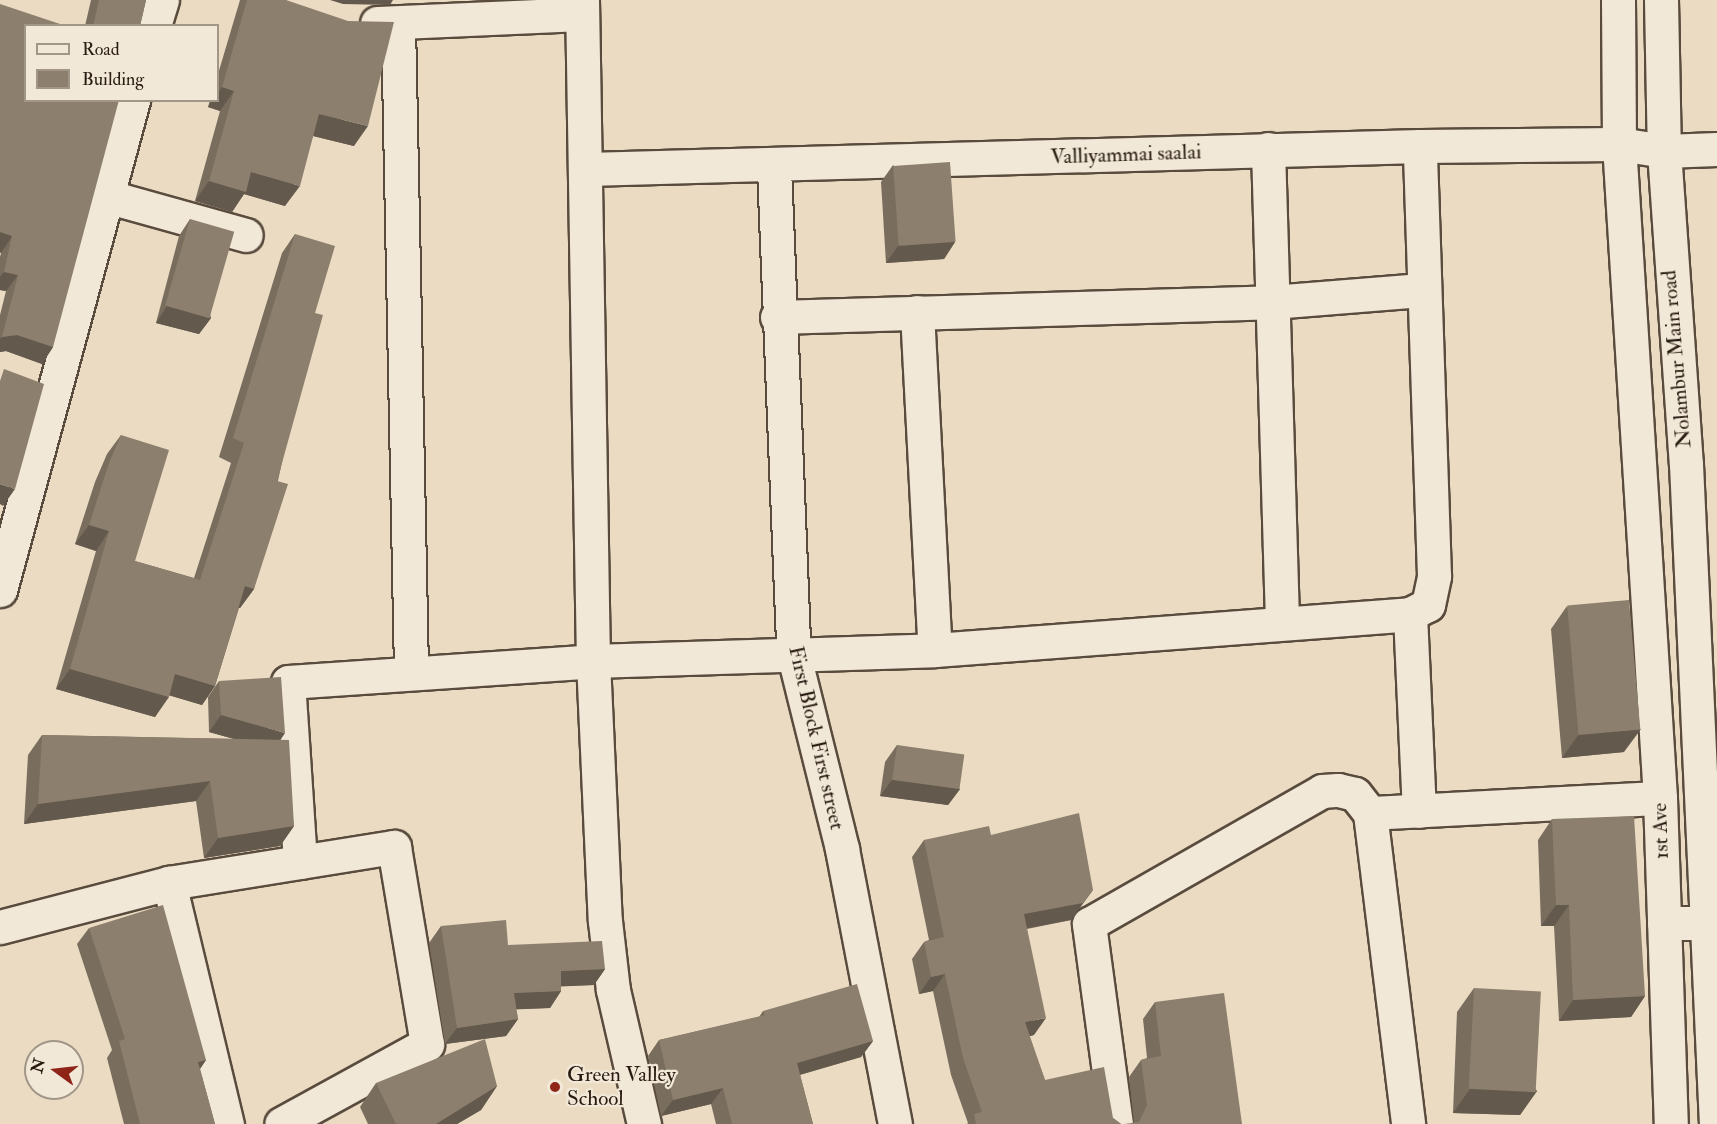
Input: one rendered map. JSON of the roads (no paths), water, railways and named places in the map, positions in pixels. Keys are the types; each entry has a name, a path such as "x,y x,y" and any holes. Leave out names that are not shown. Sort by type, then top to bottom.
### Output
{"street":[{"path":"155,24 162,0"},
{"name":"1st Ave","path":"1618,0 1619,144 1660,798 1671,1124"},
{"name":"Nolambur Main road","path":"1661,0 1664,151 1712,923 1716,1124"},
{"path":"340,23 398,23 582,7 587,169 593,661 607,932 613,990 644,1124"},
{"path":"398,23 411,674"},
{"path":"0,590 52,387 132,102"},
{"name":"Valliyammai saalai","path":"587,169 774,168 1268,149 1420,146 1619,144 1664,151 1717,149"},
{"path":"300,862 288,682 593,661 935,651 1282,621 1410,614 1428,605 1434,576 1422,290 1420,146"},
{"path":"1268,149 1282,621"},
{"name":"First Block First street","path":"774,168 777,317 794,656 842,849 895,1124"},
{"path":"106,196 246,235"},
{"path":"777,317 1272,302 1422,290"},
{"path":"917,312 935,651"},
{"path":"21,376 52,387"},
{"path":"1410,614 1419,811"},
{"path":"1116,1124 1089,924 1322,791 1354,794 1370,813 1408,1124"},
{"path":"1370,813 1660,798"},
{"path":"0,927 169,883 394,847 427,1044 315,1116 281,1124"},
{"path":"169,883 226,1124"},
{"path":"1664,923 1712,923"}],"place":[{"name":"Green Valley School","path":"555,1087"}]}
